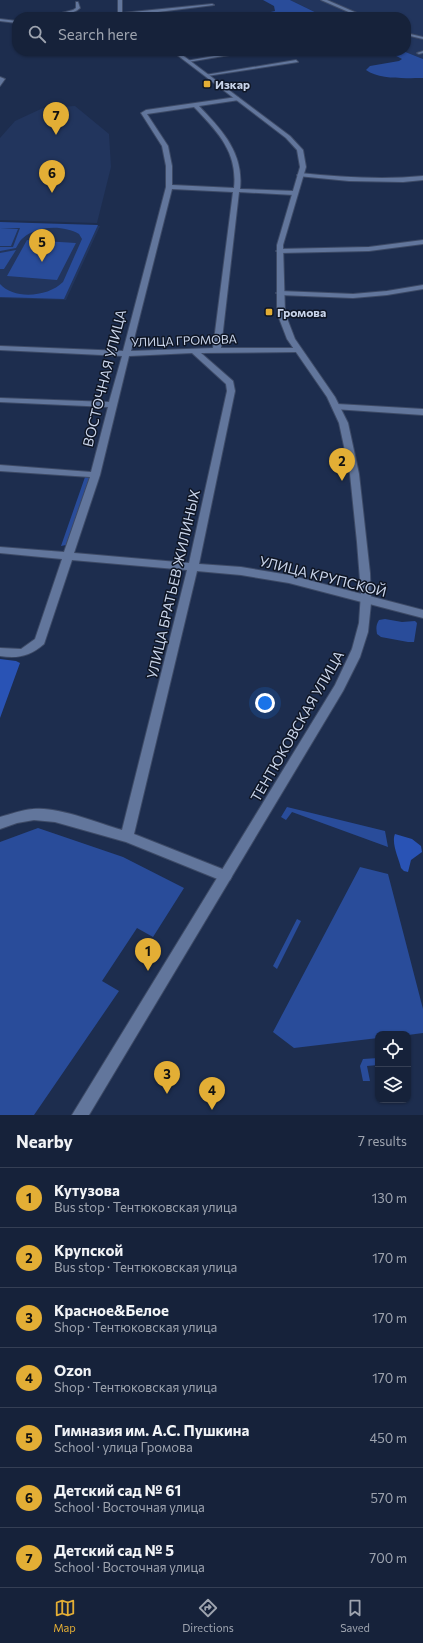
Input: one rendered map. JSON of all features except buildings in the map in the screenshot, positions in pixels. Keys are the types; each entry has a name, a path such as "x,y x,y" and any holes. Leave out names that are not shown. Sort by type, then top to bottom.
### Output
{"street":[{"path":"120,0 120,12"},
{"path":"323,0 352,12"},
{"path":"70,12 78,8 77,3"},
{"path":"153,12 212,5"},
{"path":"0,20 12,21"},
{"path":"411,35 423,38"},
{"name":"ТЕНТЮКОВСКАЯ УЛИЦА","path":"80,1115 347,672 362,635 366,600 359,516 353,466 346,431 337,407 297,350 283,322 280,293 279,251 303,161 300,150 288,137 181,56"},
{"path":"188,61 219,56"},
{"path":"207,75 296,61"},
{"path":"0,78 3,79 0,85"},
{"path":"195,105 237,98"},
{"path":"195,105 224,138 234,156 238,177 217,350"},
{"name":"ВОСТОЧНАЯ УЛИЦА","path":"0,652 15,654 29,651 40,641 95,475 169,187 170,165 163,140 144,115 146,112 195,105"},
{"path":"300,174 349,179 404,180 423,178"},
{"path":"169,187 294,193"},
{"path":"279,251 391,248 423,242"},
{"path":"280,293 352,296 379,294 423,287"},
{"name":"УЛИЦА ГРОМОВА","path":"0,348 126,354 217,350 297,350"},
{"name":"УЛИЦА БРАТЬЕВ ЖИЛИНЫХ","path":"127,837 193,567 232,391 230,383 195,352"},
{"path":"0,400 113,405"},
{"path":"337,407 423,412"},
{"path":"0,468 95,475"},
{"name":"УЛИЦА КРУПСКОЙ","path":"0,550 241,571 289,580 423,614"},
{"path":"0,823 17,817 34,814 55,816 127,837 225,876"}],"shaded area":[{"path":"263,0 290,0 315,12 271,12 275,11 274,6"},
{"path":"290,0 423,0 423,59 411,54 411,12 315,12"},
{"path":"411,54 423,59 423,78 386,77 366,70 370,66 399,61 402,59 396,56 411,56"},
{"path":"75,106 109,134 111,167 97,223 0,220 0,138 15,121 43,108"},
{"path":"0,222 98,225 64,299 0,297 0,284 14,293 31,295 49,291 57,287 63,282 82,239 79,234 66,229 43,229 29,234 21,240 16,248 0,251 0,247 13,247 20,228 0,228"},
{"path":"0,223 100,226 66,300 0,298"},
{"path":"0,228 18,229 11,246 0,246"},
{"path":"27,240 76,243 57,280 7,276"},
{"path":"16,250 4,269 0,269 0,253"},
{"path":"85,477 89,477 90,479 66,545 61,546"},
{"path":"385,619 402,622 415,621 417,623 414,642 381,637 377,634 376,627 379,620"},
{"path":"0,659 20,663 0,718"},
{"path":"287,807 385,831 388,847 292,812 286,820 281,817"},
{"path":"38,828 123,857 184,888 153,937 137,928 102,981 119,991 34,1115 0,1115 0,842"},
{"path":"395,834 412,839 421,846 422,852 411,860 408,872 401,868 394,842"},
{"path":"360,867 388,874 423,1009 423,1033 411,1035 411,1031 375,1031 375,1038 294,1048 273,1032"},
{"path":"297,919 301,921 277,969 273,966"},
{"path":"375,1058 375,1065 367,1066 370,1081 363,1081 360,1066 363,1059"}],"place":[{"name":"Изкар","path":"207,84"},
{"name":"Детский сад № 5","path":"56,135"},
{"name":"Детский сад № 61","path":"52,193"},
{"name":"Гимназия им. А.С. Пушкина","path":"42,262"},
{"name":"Громова","path":"269,312"},
{"name":"Крупской","path":"342,481"},
{"name":"Кутузова","path":"148,971"},
{"name":"Красное&Белое","path":"167,1094"},
{"name":"Ozon","path":"212,1110"}]}
